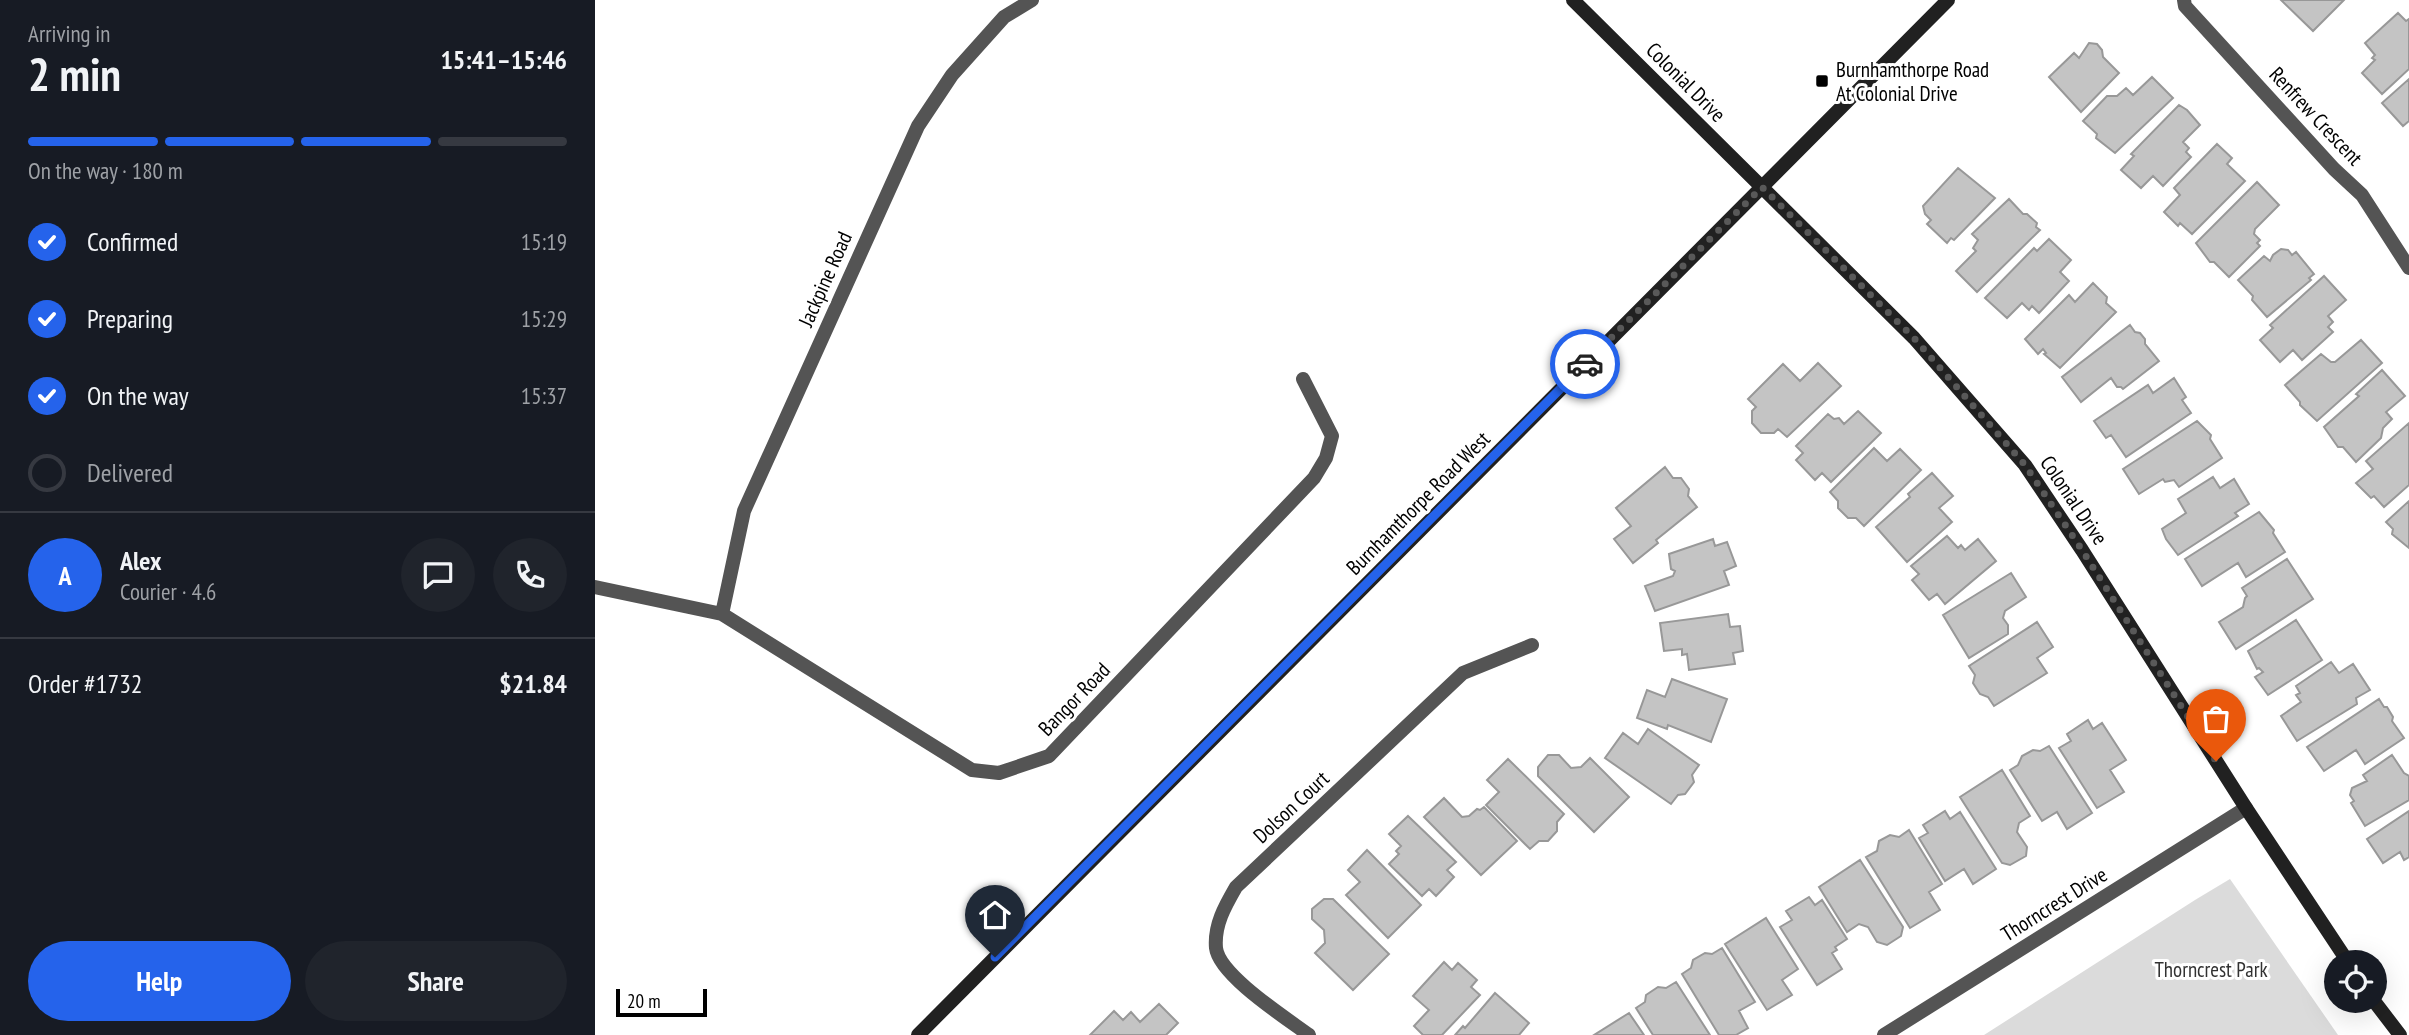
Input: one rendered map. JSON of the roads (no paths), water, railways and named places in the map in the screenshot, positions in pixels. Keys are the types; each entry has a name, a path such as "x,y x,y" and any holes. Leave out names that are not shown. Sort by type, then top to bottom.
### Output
{"main road":[{"name":"Colonial Drive","path":"1573,0 1914,338 2025,465 2341,950"},
{"name":"Burnhamthorpe Road West","path":"918,1035 1948,0"},
{"path":"2383,1013 2400,1035"}],"street":[{"name":"Jackpine Road","path":"722,614 744,511 918,126 952,75 1004,17 1032,0"},
{"name":"Renfrew Crescent","path":"2184,0 2185,6 2334,169 2363,195 2409,268"},
{"name":"Bangor Road","path":"595,587 722,614 972,770 999,773 1049,756 1314,478 1326,458 1332,436 1303,379"},
{"name":"Dolson Court","path":"1309,1035 1229,973 1216,949 1220,914 1236,887 1463,673 1532,645"},
{"name":"Thorncrest Drive","path":"1884,1035 2246,808"}],"place":[{"name":"Burnhamthorpe Road At Colonial Drive","path":"1822,81"}],"park label":[{"name":"Thorncrest Park","path":"2211,969"}]}
